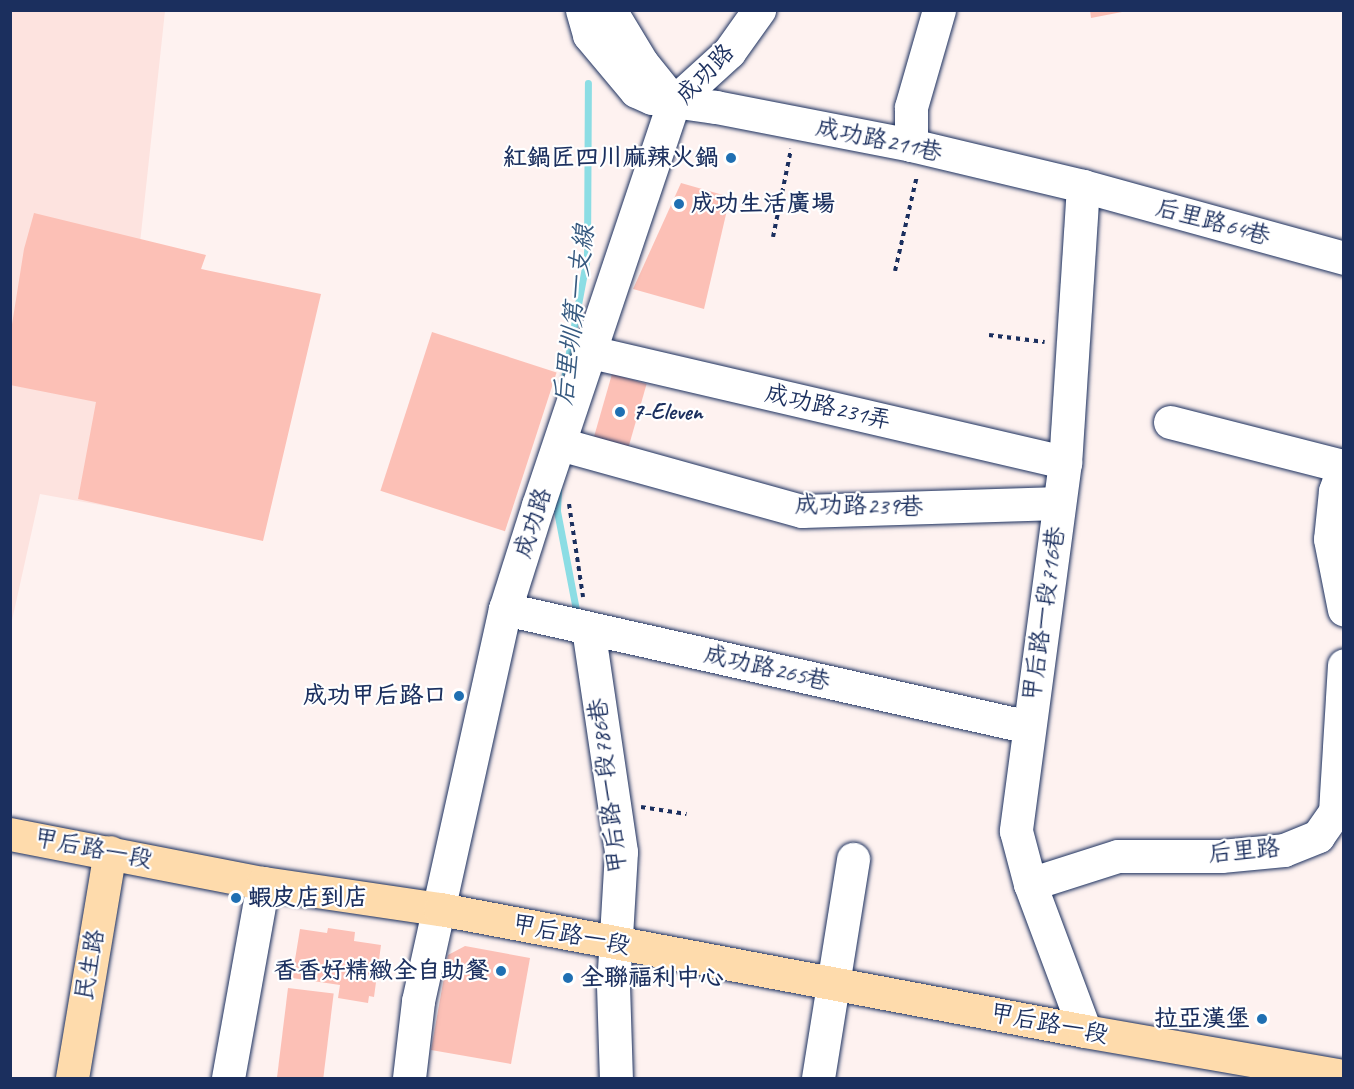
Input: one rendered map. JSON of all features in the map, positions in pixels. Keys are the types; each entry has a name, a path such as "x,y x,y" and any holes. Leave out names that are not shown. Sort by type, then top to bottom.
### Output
{"main road":[{"name":"甲后路一段","path":"10,834 263,883 440,909 617,944 1343,1077"},
{"name":"民生路","path":"72,1078 110,852"}],"street":[{"name":"成功路211巷","path":"582,10 589,35 636,91 673,103 796,122 918,146 1083,186"},
{"path":"610,10 642,63 673,103"},
{"name":"成功路","path":"409,1078 418,1001 505,609 673,103 729,52 759,10"},
{"path":"918,146 911,107 939,10"},
{"name":"后里路64巷","path":"1083,186 1344,258"},
{"name":"甲后路一段716巷","path":"1083,186 1065,462 1016,831 1030,884 1085,1031"},
{"name":"成功路231弄","path":"591,352 1065,462"},
{"path":"1170,422 1343,466 1335,491 1330,539 1344,610"},
{"name":"成功路239巷","path":"560,444 802,511 1059,503"},
{"name":"成功路265巷","path":"505,609 1029,727"},
{"name":"甲后路一段786巷","path":"588,628 621,852 613,985 616,1078"},
{"name":"后里路","path":"1030,884 1118,856 1221,856 1284,850 1318,836 1336,822 1344,665"},
{"path":"818,1078 853,859"},
{"path":"228,1078 263,883"}],"path":[{"path":"773,237 796,122"},
{"path":"895,271 918,146"},
{"path":"989,335 1073,345"},
{"path":"568,501 588,628"},
{"path":"614,803 686,814"}],"shaded area":[{"path":"11,11 165,11 140,243 286,304 254,533 40,494 11,625"}],"building":[{"path":"1090,10 1122,10 1122,12 1091,18"},
{"path":"681,183 730,197 704,309 633,289"},
{"path":"34,213 206,255 201,269 321,294 263,541 78,499 96,402 10,385 10,337 24,249"},
{"path":"432,332 557,372 505,531 380,491"},
{"name":"7-Eleven","path":"612,374 647,384 627,451 593,441"},
{"path":"328,928 355,932 354,941 381,945 374,997 369,996 368,1003 338,998 340,985 292,978 300,929 327,933"},
{"path":"465,946 530,958 511,1064 431,1050 448,955"},
{"path":"288,988 334,994 323,1078 277,1078"}],"waterway":[{"name":"后里圳第一支線","path":"562,389 587,257 588,83"},
{"name":"后里圳第一支線","path":"558,490 557,511 577,615"}],"place":[{"name":"紅鍋匠四川麻辣火鍋","path":"731,158"},
{"name":"成功生活廣場","path":"679,204"},
{"name":"7-Eleven","path":"620,412"},
{"name":"成功甲后路口","path":"459,696"},
{"name":"蝦皮店到店","path":"236,898"},
{"name":"香香好精緻全自助餐","path":"501,971"},
{"name":"全聯福利中心","path":"568,978"},
{"name":"拉亞漢堡","path":"1262,1019"}]}
